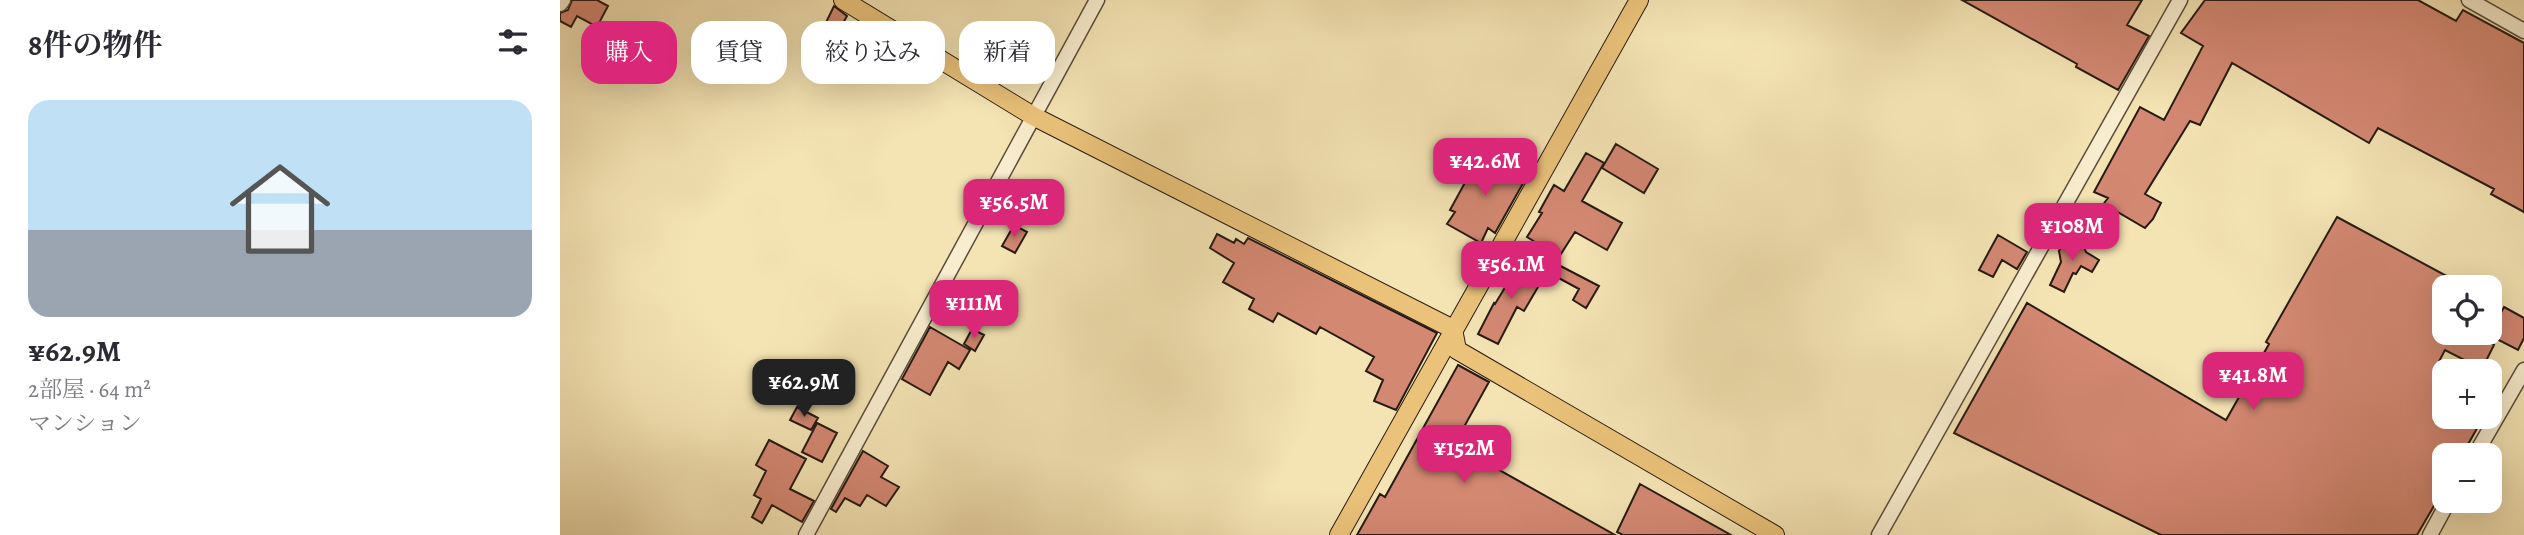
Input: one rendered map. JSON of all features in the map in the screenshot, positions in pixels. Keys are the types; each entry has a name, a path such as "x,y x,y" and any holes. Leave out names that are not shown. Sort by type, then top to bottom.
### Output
{"main road":[{"path":"843,0 1033,116 1453,329"},
{"path":"1339,535 1639,0"},
{"path":"1453,329 1457,350 1775,535"}],"street":[{"path":"806,535 1097,0"},
{"path":"1880,535 2180,0"},
{"path":"2469,0 2524,31"},
{"path":"2482,443 2524,370"},
{"path":"2430,535 2442,513"}],"building":[{"path":"572,0 597,0 608,6 600,21 586,21 577,16 571,27 560,21 560,13 568,10"},
{"path":"1962,0 2142,0 2127,25 2149,36 2118,90"},
{"path":"2205,0 2418,0 2456,21 2463,10 2524,43 2524,212 2491,194 2494,189 2378,128 2369,143 2232,63 2200,125 2190,121 2145,194 2161,203 2145,228 2114,210 2102,233 2088,225 2108,198 2094,192 2140,107 2164,120 2203,46 2181,33"},
{"path":"834,6 847,16 844,21 827,21"},
{"path":"1616,144 1658,169 1644,193 1602,168"},
{"path":"1478,153 1526,178 1495,233 1488,228 1481,243 1447,224 1455,212 1450,210 1473,168 1471,166"},
{"path":"1586,153 1604,163 1582,201 1622,223 1607,250 1575,232 1559,257 1527,237 1542,213 1539,212 1554,185 1564,191"},
{"path":"2337,217 2445,275 2432,275 2432,345 2494,345 2487,359 2463,359 2445,350 2440,359 2432,359 2432,429 2477,429 2469,443 2432,443 2432,509 2417,535 2161,535 1954,433 2027,303 2226,420 2269,344 2266,342"},
{"path":"1014,225 1027,232 1015,253 1002,246"},
{"path":"1217,234 1234,243 1236,239 1244,244 1248,238 1437,333 1396,410 1374,401 1383,380 1366,371 1374,357 1320,327 1316,334 1278,313 1273,322 1249,309 1254,299 1223,282 1234,263 1210,248"},
{"path":"1998,235 2027,252 2017,269 2002,260 1993,277 1979,270"},
{"path":"2067,237 2081,241 2086,252 2099,260 2092,272 2081,266 2076,274 2073,273 2064,292 2050,285 2061,262 2059,251"},
{"path":"1547,259 1599,286 1586,308 1573,300 1579,289 1542,269"},
{"path":"1521,261 1545,275 1524,311 1517,307 1498,344 1478,334"},
{"path":"2504,307 2524,318 2524,338 2518,350 2502,342"},
{"path":"930,327 970,350 959,369 948,362 930,395 902,379"},
{"path":"972,329 984,335 975,351 964,344"},
{"path":"1458,365 1489,382 1455,443 1615,535 1357,535 1380,494 1385,497"},
{"path":"797,407 818,418 811,430 790,420"},
{"path":"817,423 837,433 822,462 802,452"},
{"path":"769,440 806,459 790,489 814,501 802,522 772,505 762,523 752,517 761,499 754,495 766,471 756,465"},
{"path":"863,451 888,466 881,477 899,487 886,506 867,495 860,506 845,498 836,512 831,509"},
{"path":"1640,484 1731,535 1623,535 1617,532"}]}
